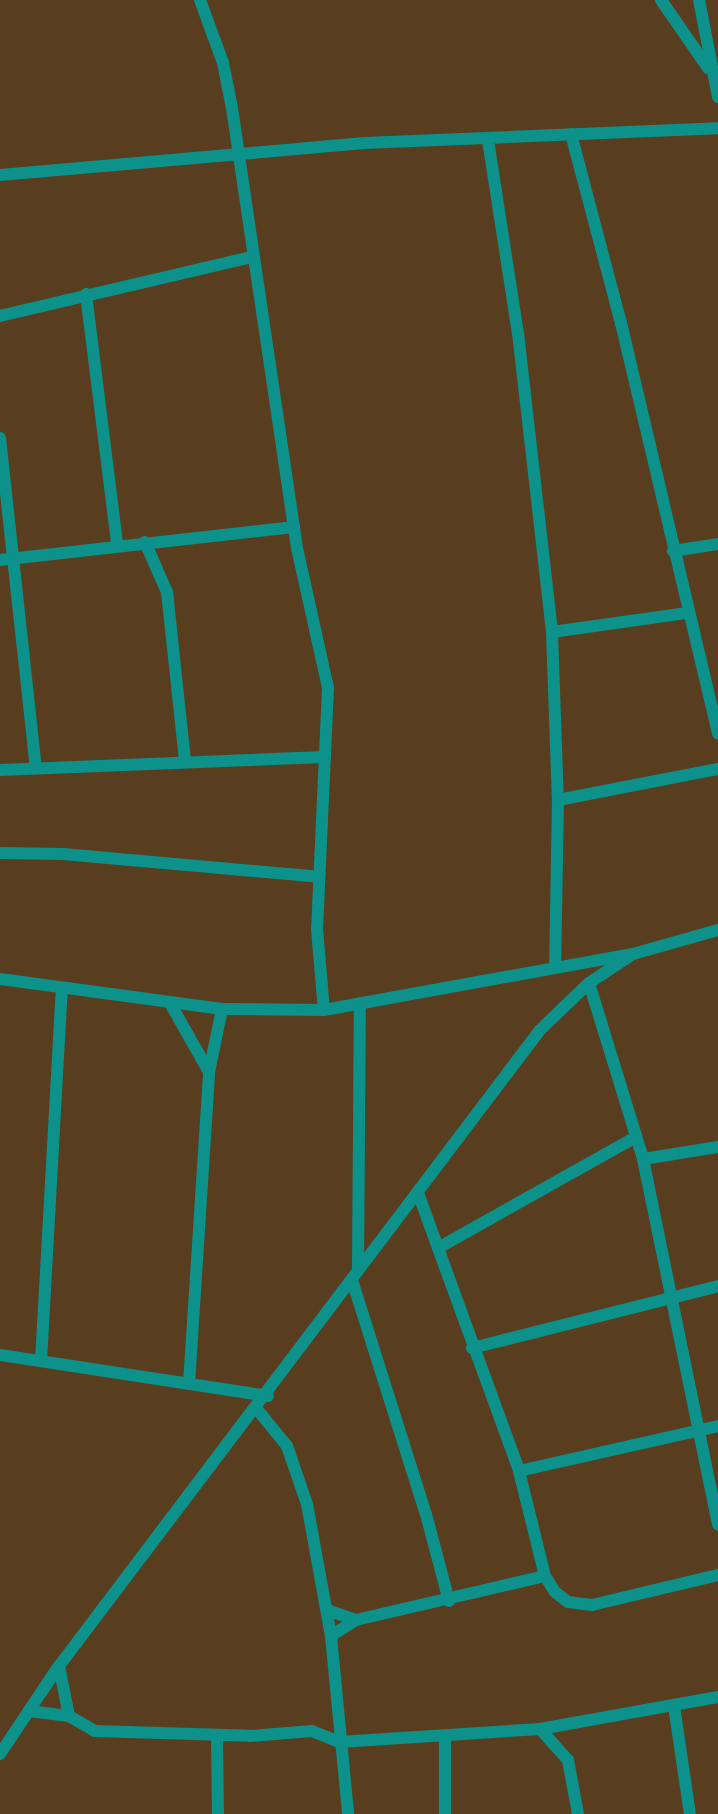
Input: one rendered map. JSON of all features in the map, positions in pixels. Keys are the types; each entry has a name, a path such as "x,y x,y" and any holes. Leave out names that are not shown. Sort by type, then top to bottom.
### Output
{"street":[{"path":"200,0 223,63 240,155 251,257 294,527 323,651 327,688 317,929 324,1010"},
{"path":"661,0 711,74"},
{"path":"699,0 711,74 718,98"},
{"path":"0,175 365,143 488,140 718,128"},
{"path":"571,134 621,323 718,734"},
{"path":"488,140 518,333 552,632 558,800 555,967"},
{"path":"0,316 251,257"},
{"path":"86,294 117,544"},
{"path":"0,438 16,558 36,768"},
{"path":"0,560 117,544 294,527"},
{"path":"145,542 167,591 185,761"},
{"path":"673,551 718,544"},
{"path":"552,632 688,613"},
{"path":"0,770 324,757"},
{"path":"558,800 718,769"},
{"path":"0,853 63,854 318,877"},
{"path":"0,979 222,1009 324,1010 633,954 718,930"},
{"path":"0,1754 59,1666 256,1408 268,1396 355,1275 540,1030 589,983 633,954"},
{"path":"589,983 643,1159 696,1429 718,1524"},
{"path":"40,1361 62,988"},
{"path":"170,1003 209,1072"},
{"path":"360,1003 355,1275 426,1514 449,1601"},
{"path":"189,1384 209,1072 222,1009"},
{"path":"438,1248 636,1137"},
{"path":"643,1159 718,1147"},
{"path":"418,1193 519,1472 545,1576 555,1592 568,1602 592,1605 718,1575"},
{"path":"472,1347 670,1296 718,1286"},
{"path":"0,1355 268,1396"},
{"path":"256,1408 286,1446 297,1469 331,1636 339,1742 348,1814"},
{"path":"519,1472 696,1429 718,1426"},
{"path":"331,1636 356,1620 449,1601 545,1576"},
{"path":"327,1610 356,1620"},
{"path":"59,1666 69,1716"},
{"path":"29,1711 69,1716 95,1731 217,1736 312,1731 339,1742 445,1739 540,1730 718,1697"},
{"path":"674,1706 690,1814"},
{"path":"540,1730 568,1760 578,1814"},
{"path":"217,1736 218,1814"},
{"path":"445,1739 445,1814"}]}
